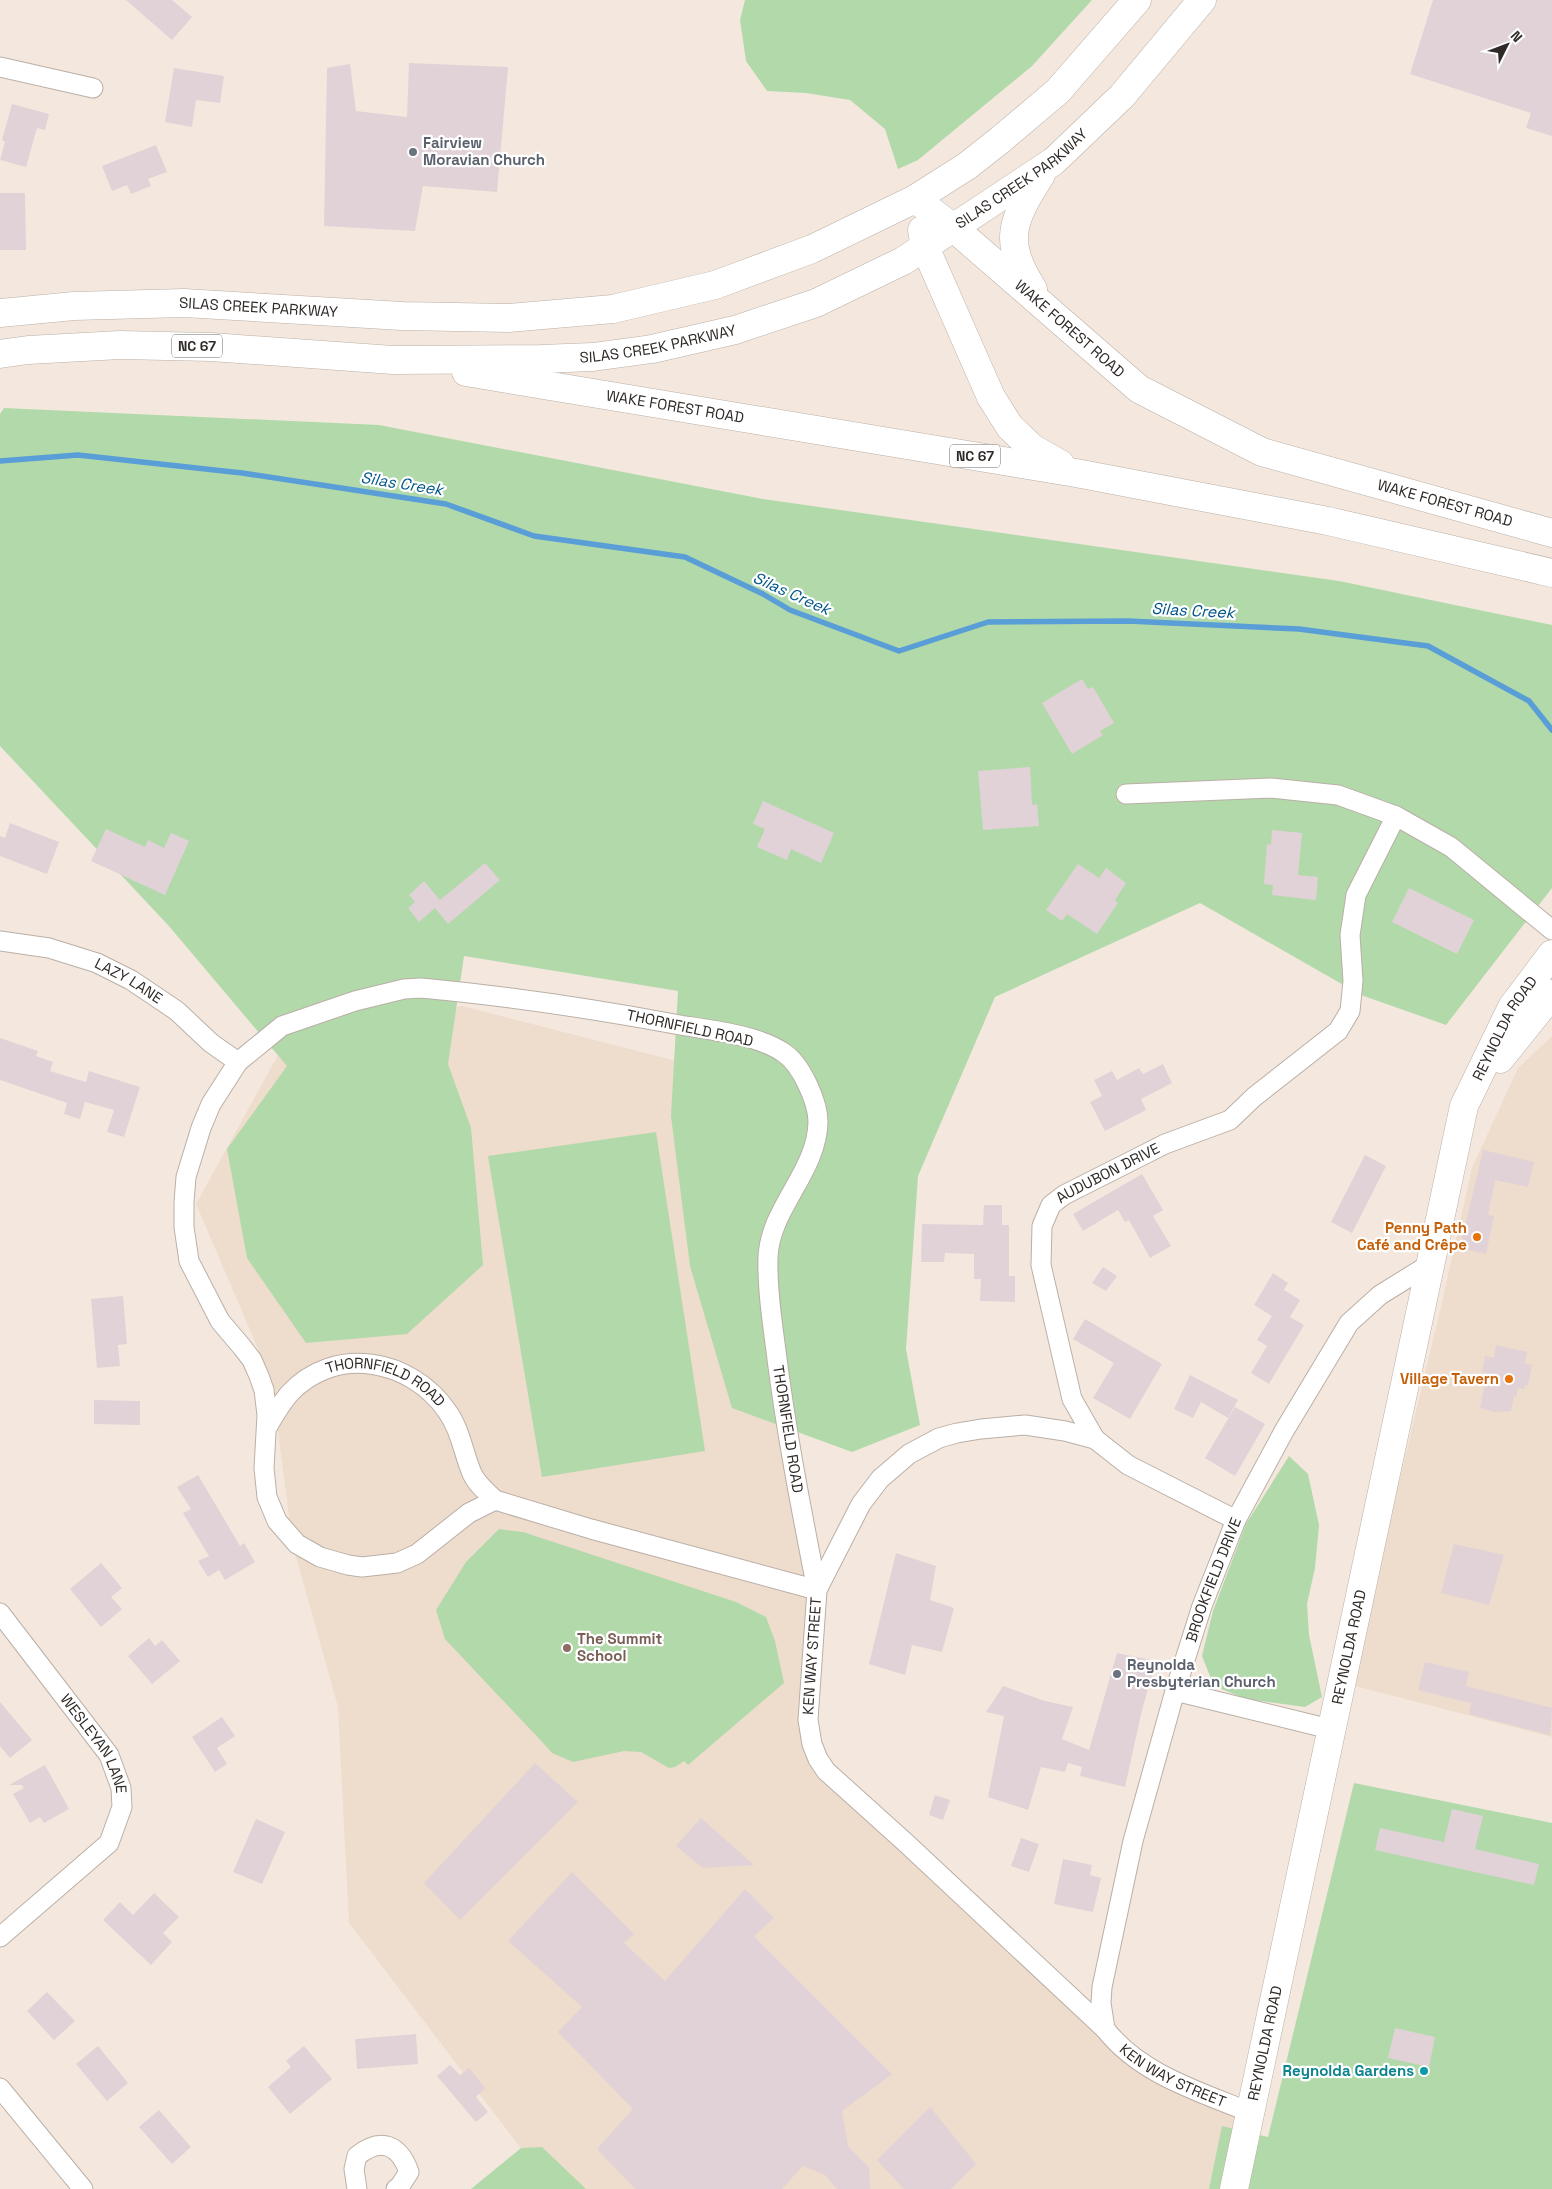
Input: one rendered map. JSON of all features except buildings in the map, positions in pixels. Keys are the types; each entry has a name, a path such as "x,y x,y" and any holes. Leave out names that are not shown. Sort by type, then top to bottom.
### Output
{"main road":[{"name":"SILAS CREEK PARKWAY","path":"0,313 74,306 184,302 402,316 508,318 613,309 715,285 812,249 915,199 967,166 1058,90 1138,0"},
{"name":"SILAS CREEK PARKWAY","path":"0,354 28,350 120,344 211,347 393,360 593,357 652,349 734,330 816,303 903,261 955,229 1046,166 1122,96 1202,0"},
{"path":"1045,307 1016,260 1013,242 1016,220 1023,202 1046,166"},
{"name":"WAKE FOREST ROAD","path":"915,199 955,229 1139,389 1262,452 1552,533"},
{"name":"WAKE FOREST ROAD","path":"915,199 925,247 991,398 1010,427 1032,448 1076,473"},
{"name":"WAKE FOREST ROAD","path":"393,360 1076,473 1328,521 1552,573"},
{"name":"REYNOLDA ROAD","path":"1234,2189 1330,1729 1389,1462 1464,1106 1512,1007 1552,954"},
{"name":"REYNOLDA ROAD","path":"1464,1106 1552,994"}],"street":[{"path":"0,67 93,88"},
{"path":"1126,794 1270,788 1338,795 1396,816 1451,847 1552,930"},
{"name":"AUDUBON DRIVE","path":"1096,1439 1072,1399 1041,1264 1042,1226 1051,1204 1064,1195 1165,1144 1230,1120 1254,1097 1338,1031 1350,1011 1353,981 1350,935 1356,894 1396,816"},
{"name":"LAZY LANE","path":"0,941 49,948 97,963 131,980 177,1011 211,1042 238,1062"},
{"name":"THORNFIELD ROAD","path":"268,1426 289,1394 309,1378 352,1362 366,1362 383,1366 403,1373 435,1395 460,1435 471,1473 495,1500 474,1510 417,1554 396,1563 362,1567 334,1562 307,1551 297,1544 272,1512 267,1497 264,1468 268,1426 267,1404 252,1360 220,1321 189,1261 184,1227 184,1202 186,1177 201,1128 211,1104 238,1062 282,1026 355,1002 404,989 421,988 496,995 588,1008 712,1030 756,1041 786,1054 800,1073 813,1099 818,1124 813,1150 776,1225 770,1241 768,1258 772,1317 784,1410 817,1590"},
{"name":"BROOKFIELD DRIVE","path":"1105,2029 1101,2003 1102,1987 1133,1841 1175,1691 1202,1606 1236,1520 1284,1432 1349,1323 1380,1295 1430,1264"},
{"name":"KEN WAY STREET","path":"1236,1520 1128,1465 1096,1439 1065,1431 1025,1425 956,1433 922,1447 893,1466 872,1488 843,1536 817,1590 808,1720 812,1744 818,1759 826,1771 1105,2029 1117,2044 1143,2064 1168,2077 1249,2112"},
{"path":"495,1500 591,1529 817,1590"},
{"name":"WESLEYAN LANE","path":"0,1613 109,1755 121,1788 122,1808 109,1843 0,1937"},
{"path":"1175,1691 1330,1729"},
{"path":"0,2088 84,2189"},
{"path":"357,2189 354,2169 357,2156 369,2146 382,2145 396,2149 404,2160 409,2172 396,2189"}],"shaded area":[{"name":"The Summit School","path":"462,1006 754,1081 817,1590 808,1720 818,1759 1117,2044 1249,2112 1223,2189 552,2189 349,1923 338,1707 293,1546 271,1379 196,1204 283,1046"},
{"path":"1552,1036 1552,1737 1355,1686 1373,1591 1472,1168 1518,1068"}],"green space":[{"path":"745,0 1092,0 1032,66 918,160 898,169 885,129 850,100 806,93 767,91 746,61 740,20"},
{"path":"4,408 379,425 763,499 1339,581 1552,625 1552,888 1446,1025 1361,995 1200,903 995,997 918,1176 906,1349 920,1425 852,1452 732,1408 690,1266 671,1116 678,991 464,956 448,1064 471,1128 483,1265 407,1334 306,1343 247,1258 227,1149 287,1066 168,925 0,746 0,414"},
{"path":"656,1132 705,1451 542,1477 488,1156"},
{"path":"1289,1456 1308,1474 1319,1525 1315,1568 1307,1604 1309,1635 1322,1697 1305,1707 1246,1699 1214,1686 1202,1656 1213,1611 1246,1524"},
{"path":"499,1529 523,1532 736,1602 766,1617 775,1641 784,1683 688,1765 684,1761 675,1767 669,1768 641,1752 624,1751 573,1762 552,1753 445,1639 436,1610 466,1562"},
{"name":"Reynolda Gardens","path":"1354,1783 1552,1823 1552,2189 1209,2189 1222,2126 1268,2137"},
{"path":"542,2147 586,2189 471,2189 521,2148"}],"waterway":[{"name":"Silas Creek","path":"0,461 78,455 242,473 446,504 534,536 685,557 763,594 790,610 899,651 988,622 1128,621 1299,629 1428,646 1529,701 1552,730"}],"place":[{"name":"Fairview Moravian Church","path":"413,152"},
{"name":"Penny Path Café and Crêpe","path":"1477,1237"},
{"name":"Village Tavern","path":"1509,1379"},
{"name":"The Summit School","path":"567,1648"},
{"name":"Reynolda Presbyterian Church","path":"1117,1674"},
{"name":"Reynolda Gardens","path":"1424,2071"}]}
